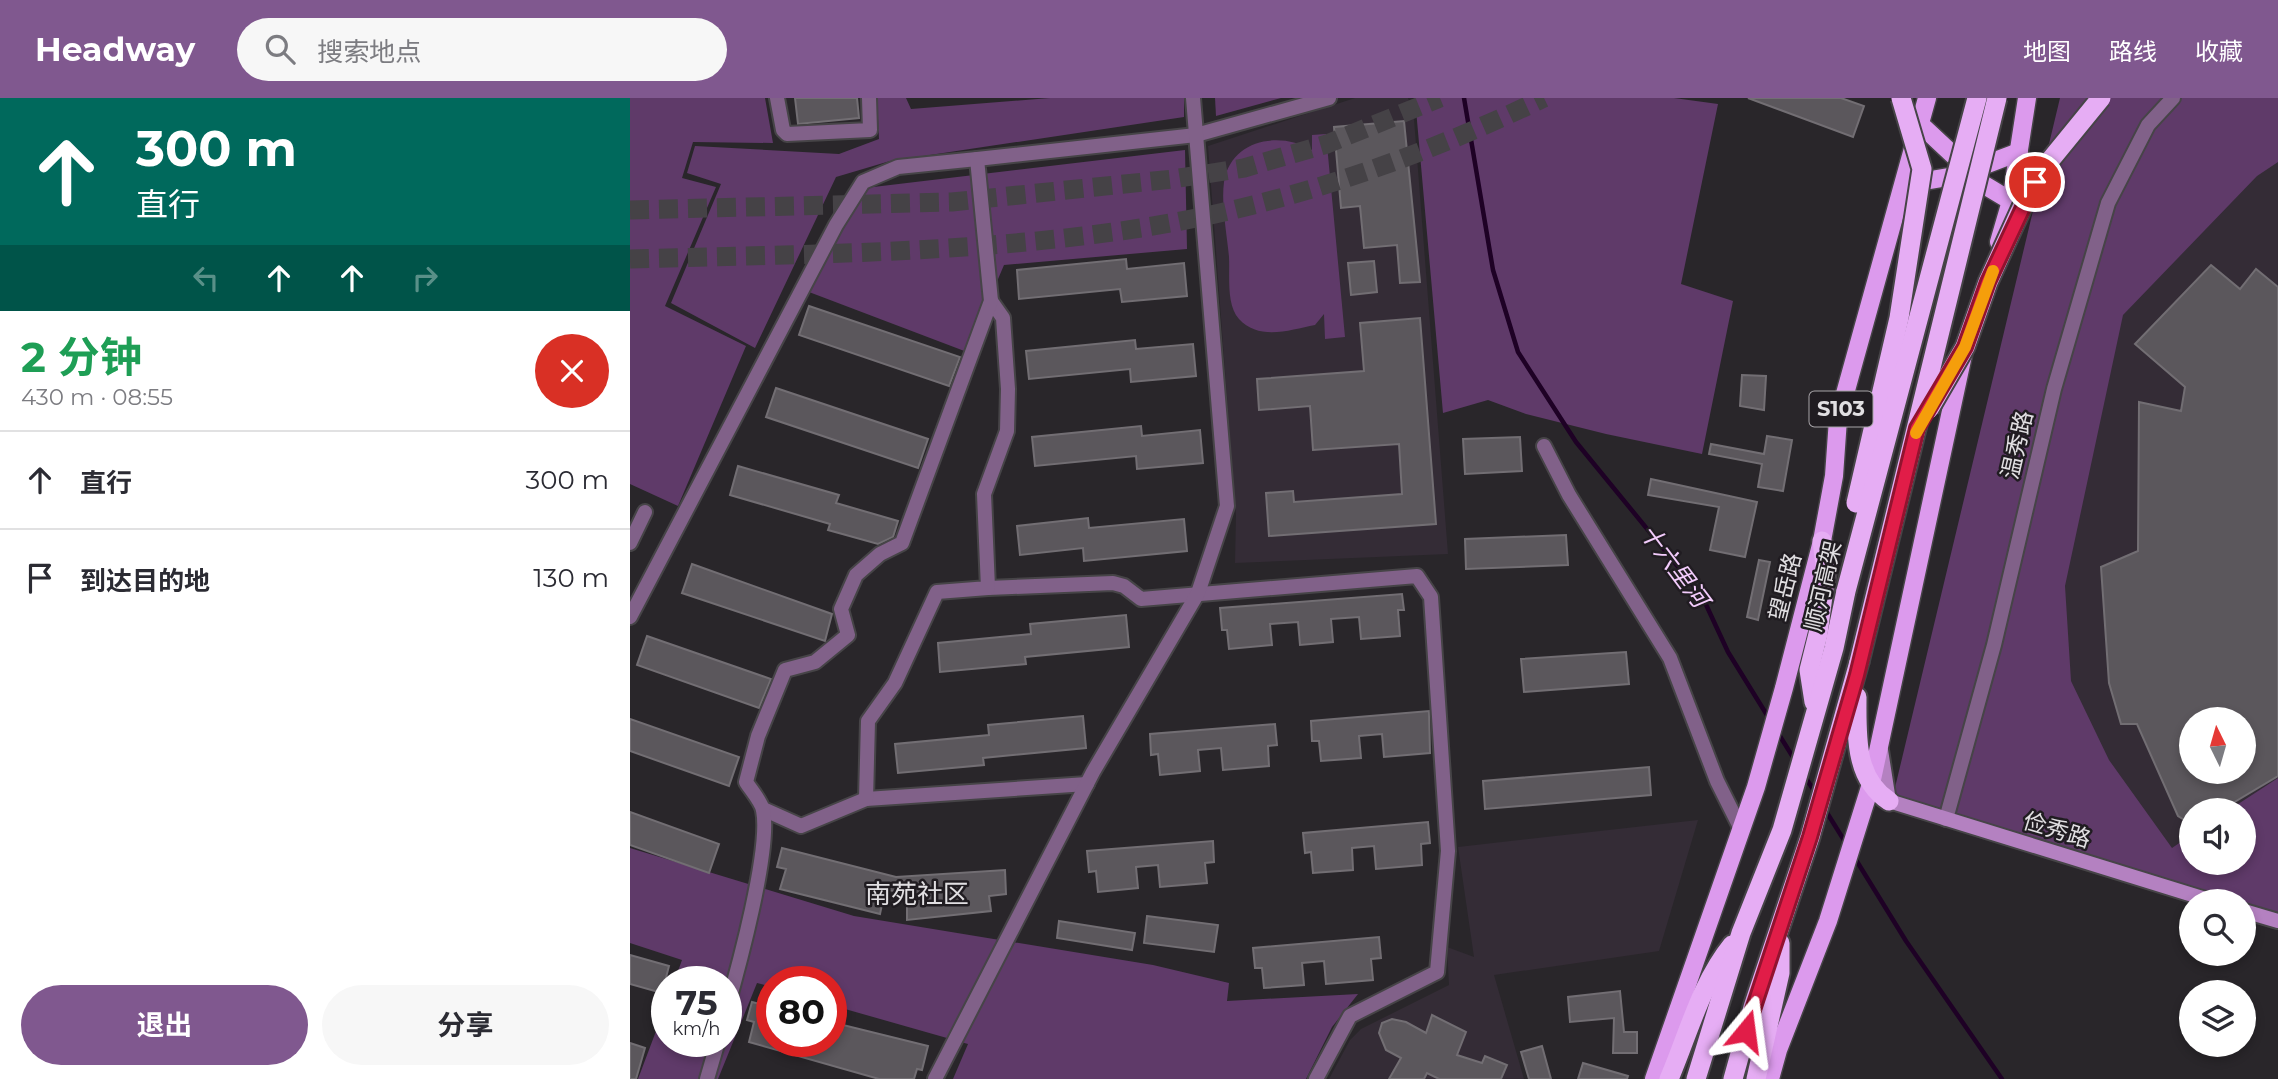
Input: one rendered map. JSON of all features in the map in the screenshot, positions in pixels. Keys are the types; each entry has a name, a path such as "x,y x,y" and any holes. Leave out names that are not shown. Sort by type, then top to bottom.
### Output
{"highway":[{"path":"1853,561 1854,513 1899,318 1922,169 1900,98"},
{"name":"顺河高架","path":"1696,1079 1741,933 1782,830 1834,648 1853,561 1978,98"},
{"path":"1733,1079 1858,669 1997,98"},
{"path":"1917,428 1965,347 1988,282 2028,194 2043,169 2101,98"},
{"path":"1814,713 1809,670 1818,634 1825,573 1822,541"},
{"path":"1858,669 1858,752 1871,784 1889,801"},
{"path":"1756,1079 1780,973 1780,927"},
{"path":"1670,1079 1719,960 1741,933"}],"main road":[{"name":"望岳路","path":"1654,1079 1756,787 1784,688 1822,541 1834,476 1838,419 1927,98"},
{"path":"1770,1079 1778,1050 1828,921 1871,784 1964,347 1973,331 2011,201 2027,98"},
{"path":"1920,124 1966,167 1975,169 2019,152"},
{"path":"1903,185 1966,174 2011,201"},
{"path":"1857,831 1871,811 1889,801 1880,740"},
{"name":"俭秀路","path":"1889,801 2179,891"},
{"path":"2256,915 2278,921"}],"street":[{"path":"777,98 783,130 787,134 870,130 869,98"},
{"path":"934,1079 1087,784 1198,593 1227,506 1193,98"},
{"path":"630,617 836,225 863,182 898,167 1196,135 1329,98"},
{"name":"温秀路","path":"1947,819 1994,645 2054,389 2108,203 2148,125 2173,98"},
{"path":"977,159 991,301 902,543 880,554 856,575 841,609 848,635 815,662 785,670 758,736 746,782 763,809 800,826 866,799 1087,784"},
{"path":"988,588 985,494 1007,431 1008,389 1003,318 991,301"},
{"path":"1544,446 1569,495 1670,658 1717,781 1740,827"},
{"path":"630,542 645,512"},
{"path":"866,799 867,720 895,683 937,592 1113,583 1125,586 1141,599 1417,576 1432,597 1448,852 1437,972 1350,1016 1316,1079"},
{"path":"738,966 761,854 763,809"},
{"path":"707,1079 713,1057"}],"shaded area":[{"path":"630,98 765,98 773,143 693,142 682,178 716,187 665,306 746,346 678,506 630,484"},
{"path":"877,98 906,98 911,109 1050,98 1184,98 1184,117 890,161 836,177 755,348 671,303 721,184 687,173 695,146 839,154 879,139"},
{"path":"1215,98 1281,98 1216,116"},
{"path":"1355,98 1408,98 1414,119 1448,554 1235,563 1236,515 1208,146"},
{"path":"1415,98 1674,98 1718,104 1681,284 1733,301 1702,454 1526,414 1488,400 1443,413"},
{"path":"2060,98 2278,98 2278,162 2257,176 2123,315 2065,586 2071,681 2109,760 2172,848 2179,843 2179,875 2256,875 2256,798 2247,798 2278,778 2278,913 2256,906 2256,889 2199,889 1893,796"},
{"path":"2278,98 2278,902 2256,895 2256,889 2235,889 2189,875 2256,875 2256,798 2179,798 2179,872 1898,787 2069,193"},
{"path":"1326,134 1345,337 1325,339 1324,314 1315,325 1275,332 1256,330 1239,319 1230,298 1223,200 1228,168 1236,156 1259,143 1286,141 1312,150 1312,135"},
{"path":"1185,150 1187,249 1004,265 967,352 809,292 865,188"},
{"path":"1698,820 1659,951 1494,975 1524,1079 1329,1079 1350,1040 1361,1029 1449,985 1447,947 1474,957 1458,847"},
{"path":"630,848 854,916 1153,965 1229,983 1227,1001 1358,994 1332,1027 1306,1079 953,1079 968,1044 847,1010 847,966 756,966 756,985 742,1020 742,966 680,966 682,960 630,943"},
{"path":"651,1044 651,1057 727,1057 718,1079 638,1079"}],"building":[{"path":"795,98 857,98 859,118 798,124"},
{"path":"1748,98 1841,98 1864,106 1853,137"},
{"path":"1404,121 1420,282 1400,283 1397,245 1364,248 1360,206 1341,208 1334,127"},
{"path":"1126,259 1127,269 1184,263 1187,296 1122,302 1120,289 1019,299 1017,270"},
{"path":"1374,261 1377,292 1351,295 1348,263"},
{"path":"2211,265 2240,289 2256,269 2278,287 2278,776 2241,798 2179,798 2179,817 2137,724 2121,724 2109,683 2101,567 2138,551 2139,402 2181,411 2185,387 2135,344"},
{"path":"809,306 960,357 949,386 799,335"},
{"path":"1420,318 1436,524 1269,536 1266,493 1293,491 1294,502 1402,494 1399,444 1313,450 1310,406 1259,410 1257,379 1364,371 1360,323"},
{"path":"1135,340 1136,349 1193,344 1196,376 1131,382 1130,369 1029,379 1026,351"},
{"path":"1742,375 1766,376 1764,410 1740,406"},
{"path":"776,388 928,439 918,468 766,417"},
{"path":"1141,426 1142,436 1200,430 1203,463 1137,469 1136,456 1035,466 1032,437"},
{"path":"1767,436 1792,440 1783,491 1758,487 1762,464 1709,454 1711,444 1764,454"},
{"path":"1520,437 1522,471 1465,474 1463,439"},
{"path":"738,466 839,495 836,503 898,521 893,537 878,544 828,530 830,524 730,495"},
{"path":"1651,479 1757,502 1745,557 1710,550 1719,507 1648,495"},
{"path":"1088,518 1089,528 1184,519 1187,551 1084,561 1083,548 1020,555 1017,526"},
{"path":"1566,535 1568,565 1466,569 1465,539"},
{"path":"1759,560 1770,562 1758,620 1747,617"},
{"path":"692,564 832,614 825,641 682,593"},
{"path":"1402,594 1404,610 1398,610 1400,636 1361,639 1359,617 1331,619 1333,642 1300,645 1298,622 1270,624 1272,645 1229,649 1227,630 1222,630 1220,608"},
{"path":"1126,615 1129,647 1025,657 1026,664 940,672 938,643 1031,634 1030,624"},
{"path":"647,636 771,679 759,708 637,665"},
{"path":"1626,652 1629,684 1524,692 1521,659"},
{"path":"1429,711 1430,753 1384,757 1382,734 1359,736 1361,758 1321,761 1319,741 1312,741 1311,721"},
{"path":"1083,716 1086,748 983,758 984,765 898,773 895,744 989,735 988,725"},
{"path":"630,719 739,757 729,786 630,751"},
{"path":"1275,724 1277,745 1268,746 1269,766 1223,770 1221,748 1198,750 1200,771 1160,775 1158,754 1151,755 1150,734"},
{"path":"1649,767 1651,795 1485,809 1483,781"},
{"path":"630,812 719,844 709,873 630,845"},
{"path":"1428,822 1430,843 1421,844 1422,865 1376,869 1374,846 1352,848 1353,870 1313,873 1311,852 1305,853 1303,833"},
{"path":"1213,841 1214,862 1205,863 1207,883 1160,887 1158,865 1136,867 1138,888 1098,892 1096,871 1089,872 1087,851"},
{"path":"782,848 896,877 1005,870 1006,894 989,896 991,911 907,920 907,892 885,890 880,914 780,889 786,869 777,867"},
{"path":"1147,916 1218,925 1214,952 1144,943"},
{"path":"1059,921 1135,933 1132,950 1057,938"},
{"path":"1379,937 1381,958 1371,959 1373,980 1326,984 1324,961 1302,963 1304,985 1264,988 1262,968 1255,968 1253,948"},
{"path":"630,955 669,966 651,966 651,990 630,984"},
{"path":"1620,991 1624,1032 1637,1032 1637,1053 1613,1053 1614,1018 1570,1022 1568,997"},
{"path":"752,1002 756,1003 756,1044 749,1042 754,1022 747,1020"},
{"path":"1432,1015 1466,1032 1457,1055 1482,1063 1485,1056 1507,1065 1501,1079 1439,1079 1427,1073 1424,1079 1389,1079 1401,1058 1386,1050 1379,1033 1382,1023 1392,1019 1406,1022 1426,1033"},
{"path":"847,1026 928,1046 922,1070 917,1069 914,1079 879,1079 802,1057 847,1057"},
{"path":"630,1043 645,1048 636,1079 630,1079"},
{"path":"1542,1046 1551,1079 1529,1079 1521,1052"},
{"path":"1583,1063 1628,1076 1627,1079 1578,1079"}],"waterway":[{"name":"十六里河","path":"1464,98 1493,270 1518,352 1576,442 1702,596 1728,652 1770,720"},
{"name":"十六里河","path":"1778,733 1796,762"},
{"name":"十六里河","path":"1804,775 1816,794"},
{"name":"十六里河","path":"1824,808 1847,845"},
{"name":"十六里河","path":"1853,855 1906,941 2002,1079"}],"tunnel":[{"path":"630,210 952,202 1173,179 1244,168 1327,144 1440,98"},
{"path":"630,259 954,248 1147,227 1249,206 1350,177 1449,140 1544,98"}],"slow traffic":[{"path":"1916,433 1965,347 1993,271"}],"district":[{"name":"南苑社区","path":"917,894"}],"route":[{"path":"1746,1031 1810,837 1857,675 1917,428 1965,347 1988,282 2035,182"}]}
